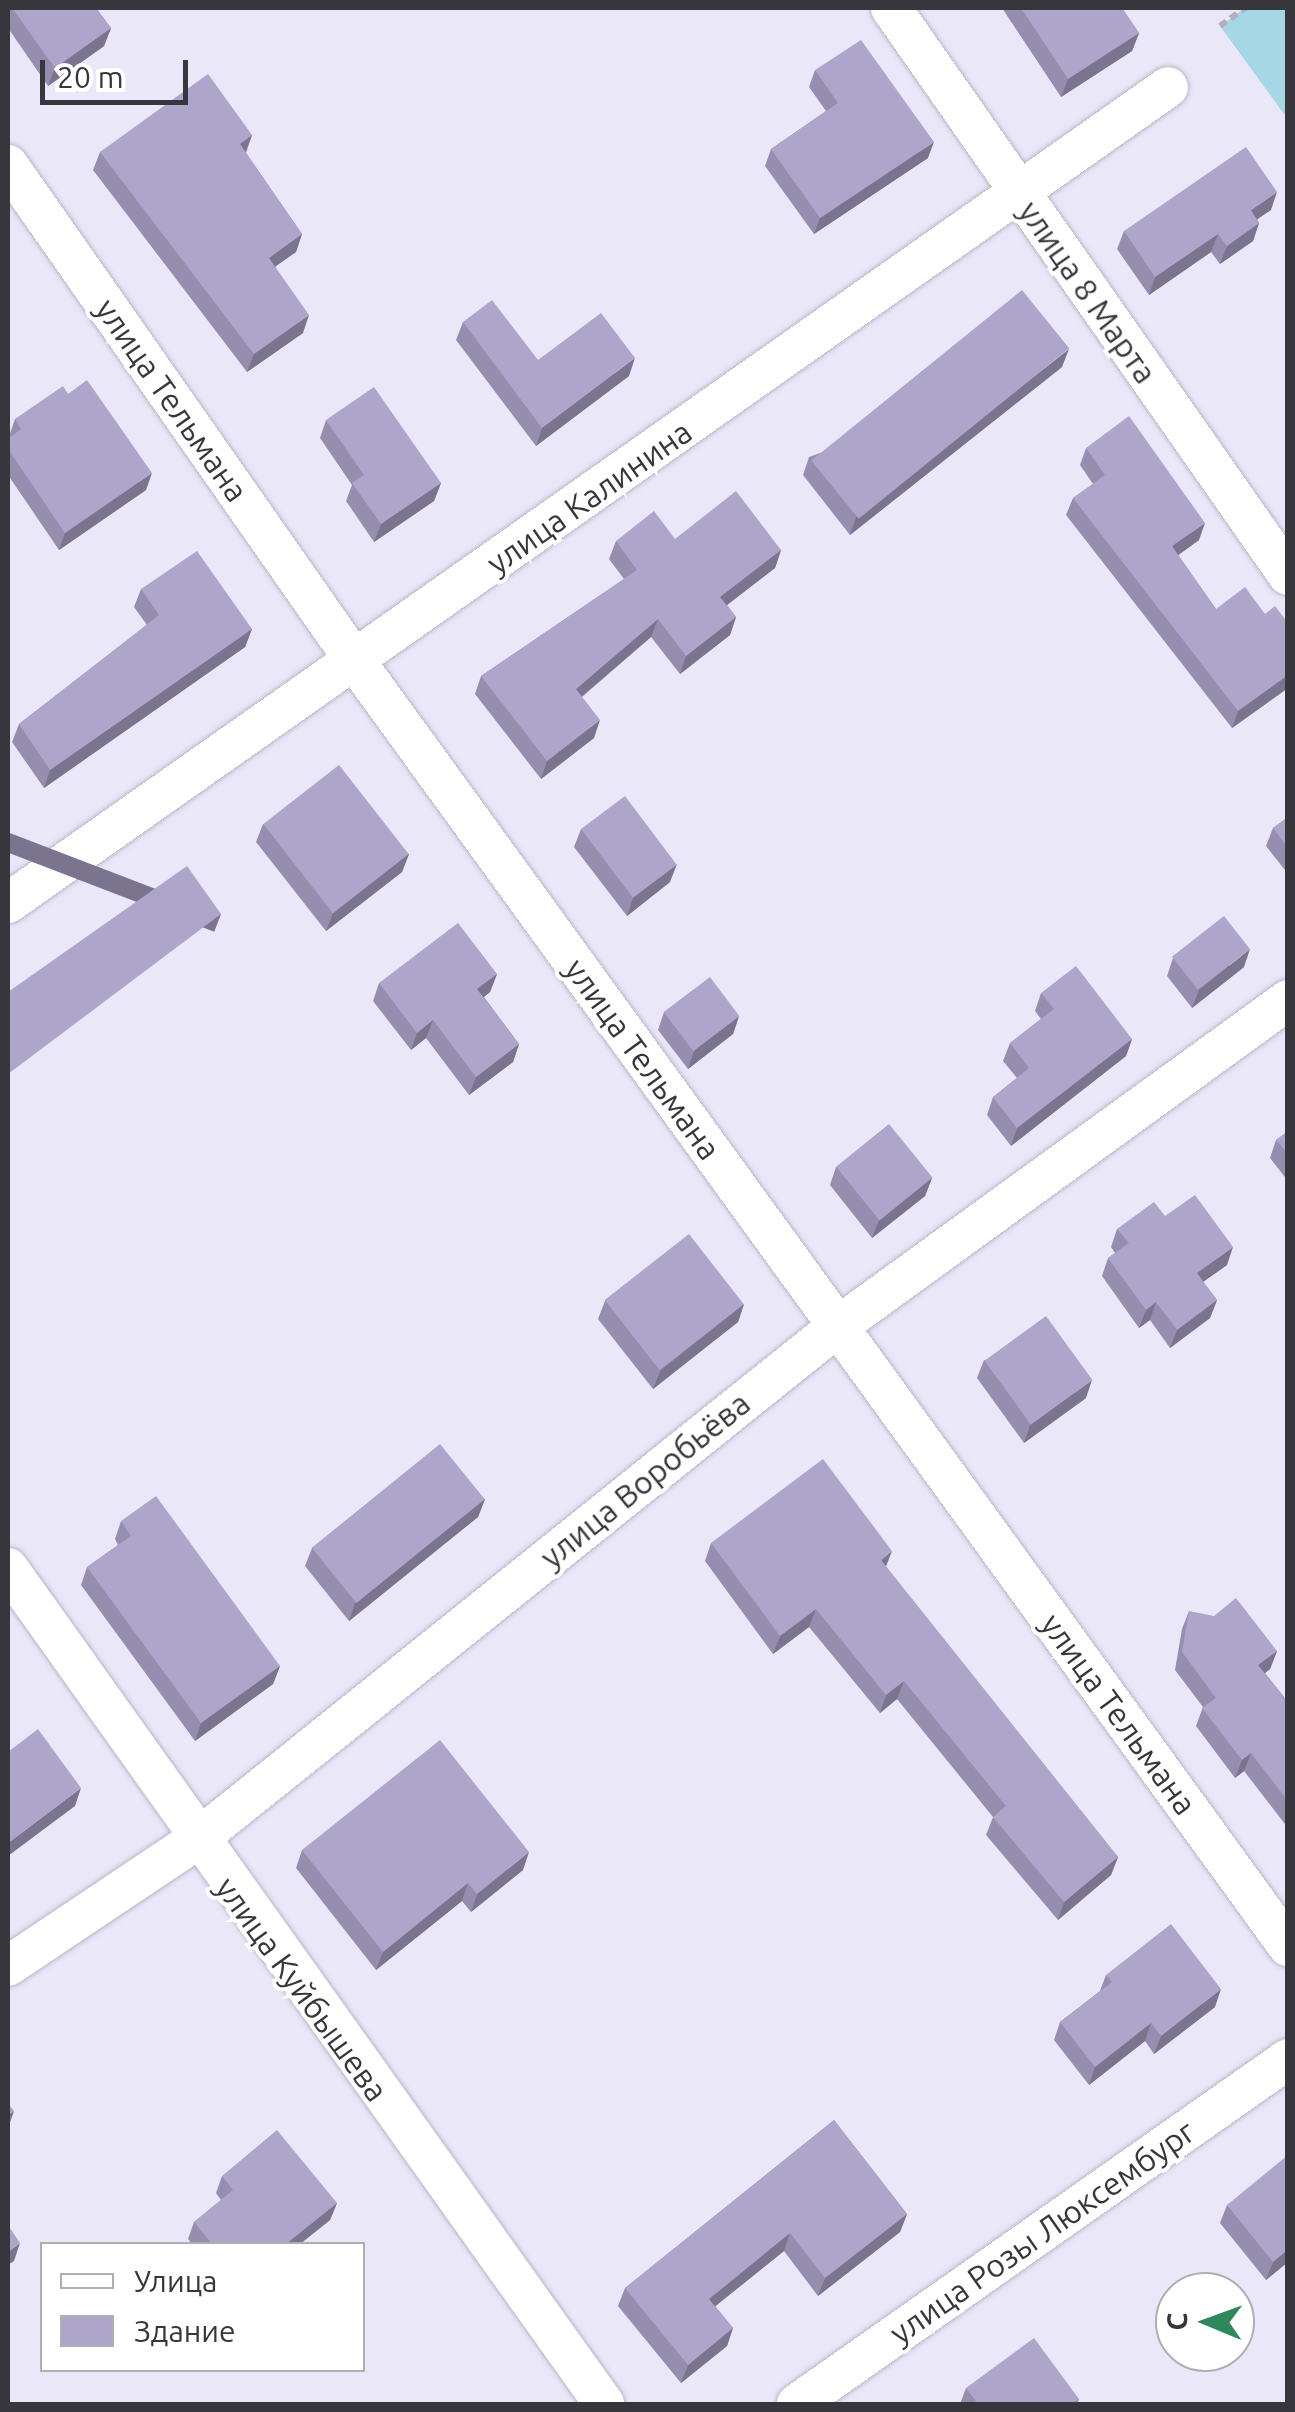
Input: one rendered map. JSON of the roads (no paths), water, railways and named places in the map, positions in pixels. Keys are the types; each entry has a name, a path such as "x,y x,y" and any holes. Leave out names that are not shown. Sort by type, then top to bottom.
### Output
{"street":[{"name":"улица 8 Марта","path":"890,8 1288,576"},
{"name":"улица Калинина","path":"8,903 1020,196 1168,87"},
{"name":"улица Тельмана","path":"8,164 356,662 1288,1946"},
{"name":"улица Воробьёва","path":"8,1966 195,1841 837,1327 1288,1000"},
{"name":"улица Куйбышева","path":"8,1568 195,1841 604,2404"},
{"name":"улица Розы Люксембург","path":"797,2404 1288,2059"}],"water":[{"path":"1245,8 1287,8 1287,118 1220,26"}]}
